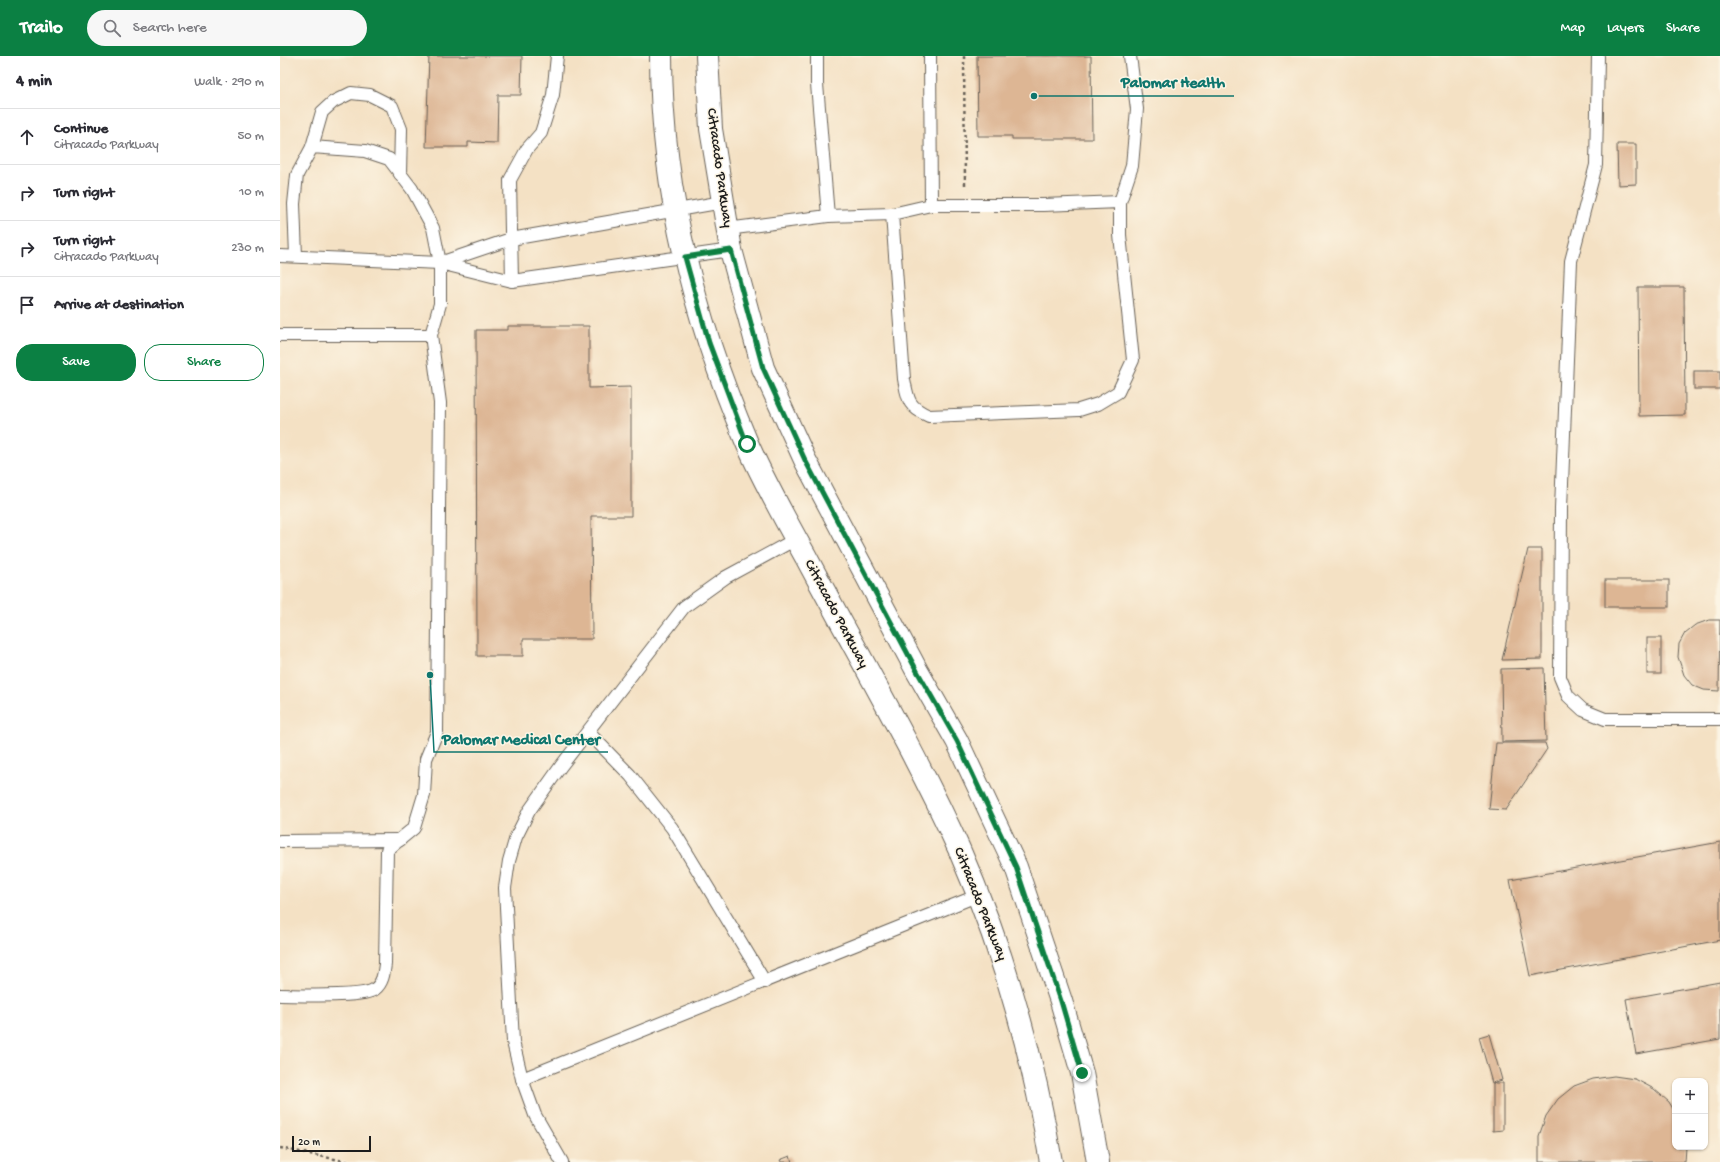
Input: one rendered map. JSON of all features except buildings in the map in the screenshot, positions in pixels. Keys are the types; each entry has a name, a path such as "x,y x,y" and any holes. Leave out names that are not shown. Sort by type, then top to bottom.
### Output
{"main road":[{"name":"Citracado Parkway","path":"661,56 667,152 676,210 685,257 709,343 747,444 796,539 931,790 979,895 1002,957 1027,1045 1051,1162"},
{"name":"Citracado Parkway","path":"707,56 711,129 727,229 731,250 763,368 805,460 917,671 957,741 1016,867 1061,1001 1080,1066 1098,1162"}],"lane":[{"path":"512,281 510,180 527,149 541,133 553,95 557,56"},
{"path":"817,56 817,84 828,216"},
{"path":"930,56 932,205"},
{"path":"892,214 904,379 908,400 916,411 928,416 1079,410 1098,404 1118,392 1133,360 1120,236 1120,202 1132,166 1137,109 1130,56"},
{"path":"1598,56 1596,166 1571,261 1560,508 1560,678 1568,696 1573,701 1583,710 1605,719 1720,718"},
{"path":"296,256 294,204 296,175 312,147 322,112 333,102 351,93 370,95 392,106 401,129 400,174"},
{"path":"280,995 360,994 375,989 382,979 385,964 387,850 414,828 424,795 426,759 437,732 440,403 431,334 440,304 440,263 433,228 412,189 389,159 365,150 312,147"},
{"path":"440,263 511,239 723,202"},
{"path":"727,229 828,216 892,214 932,205 1043,205 1120,202"},
{"path":"280,256 440,263 512,281 731,250"},
{"path":"280,335 431,334"},
{"path":"562,1162 535,1116 522,1079 513,1042 505,888 509,861 516,837 529,811 684,608 726,577 796,539"},
{"path":"588,732 630,775 672,828 765,982"},
{"path":"280,841 400,840"},
{"path":"522,1079 979,895"}],"path":[{"path":"964,56 965,187"},
{"path":"280,1148 349,1162"}],"place":[{"name":"Palomar Health","path":"1034,96"},
{"name":"Palomar Medical Center","path":"430,675"}],"route":[{"path":"747,444 709,343 685,257 731,250 763,368 805,460 838,519 917,671 957,741 1016,867 1061,1001 1082,1073"}]}
